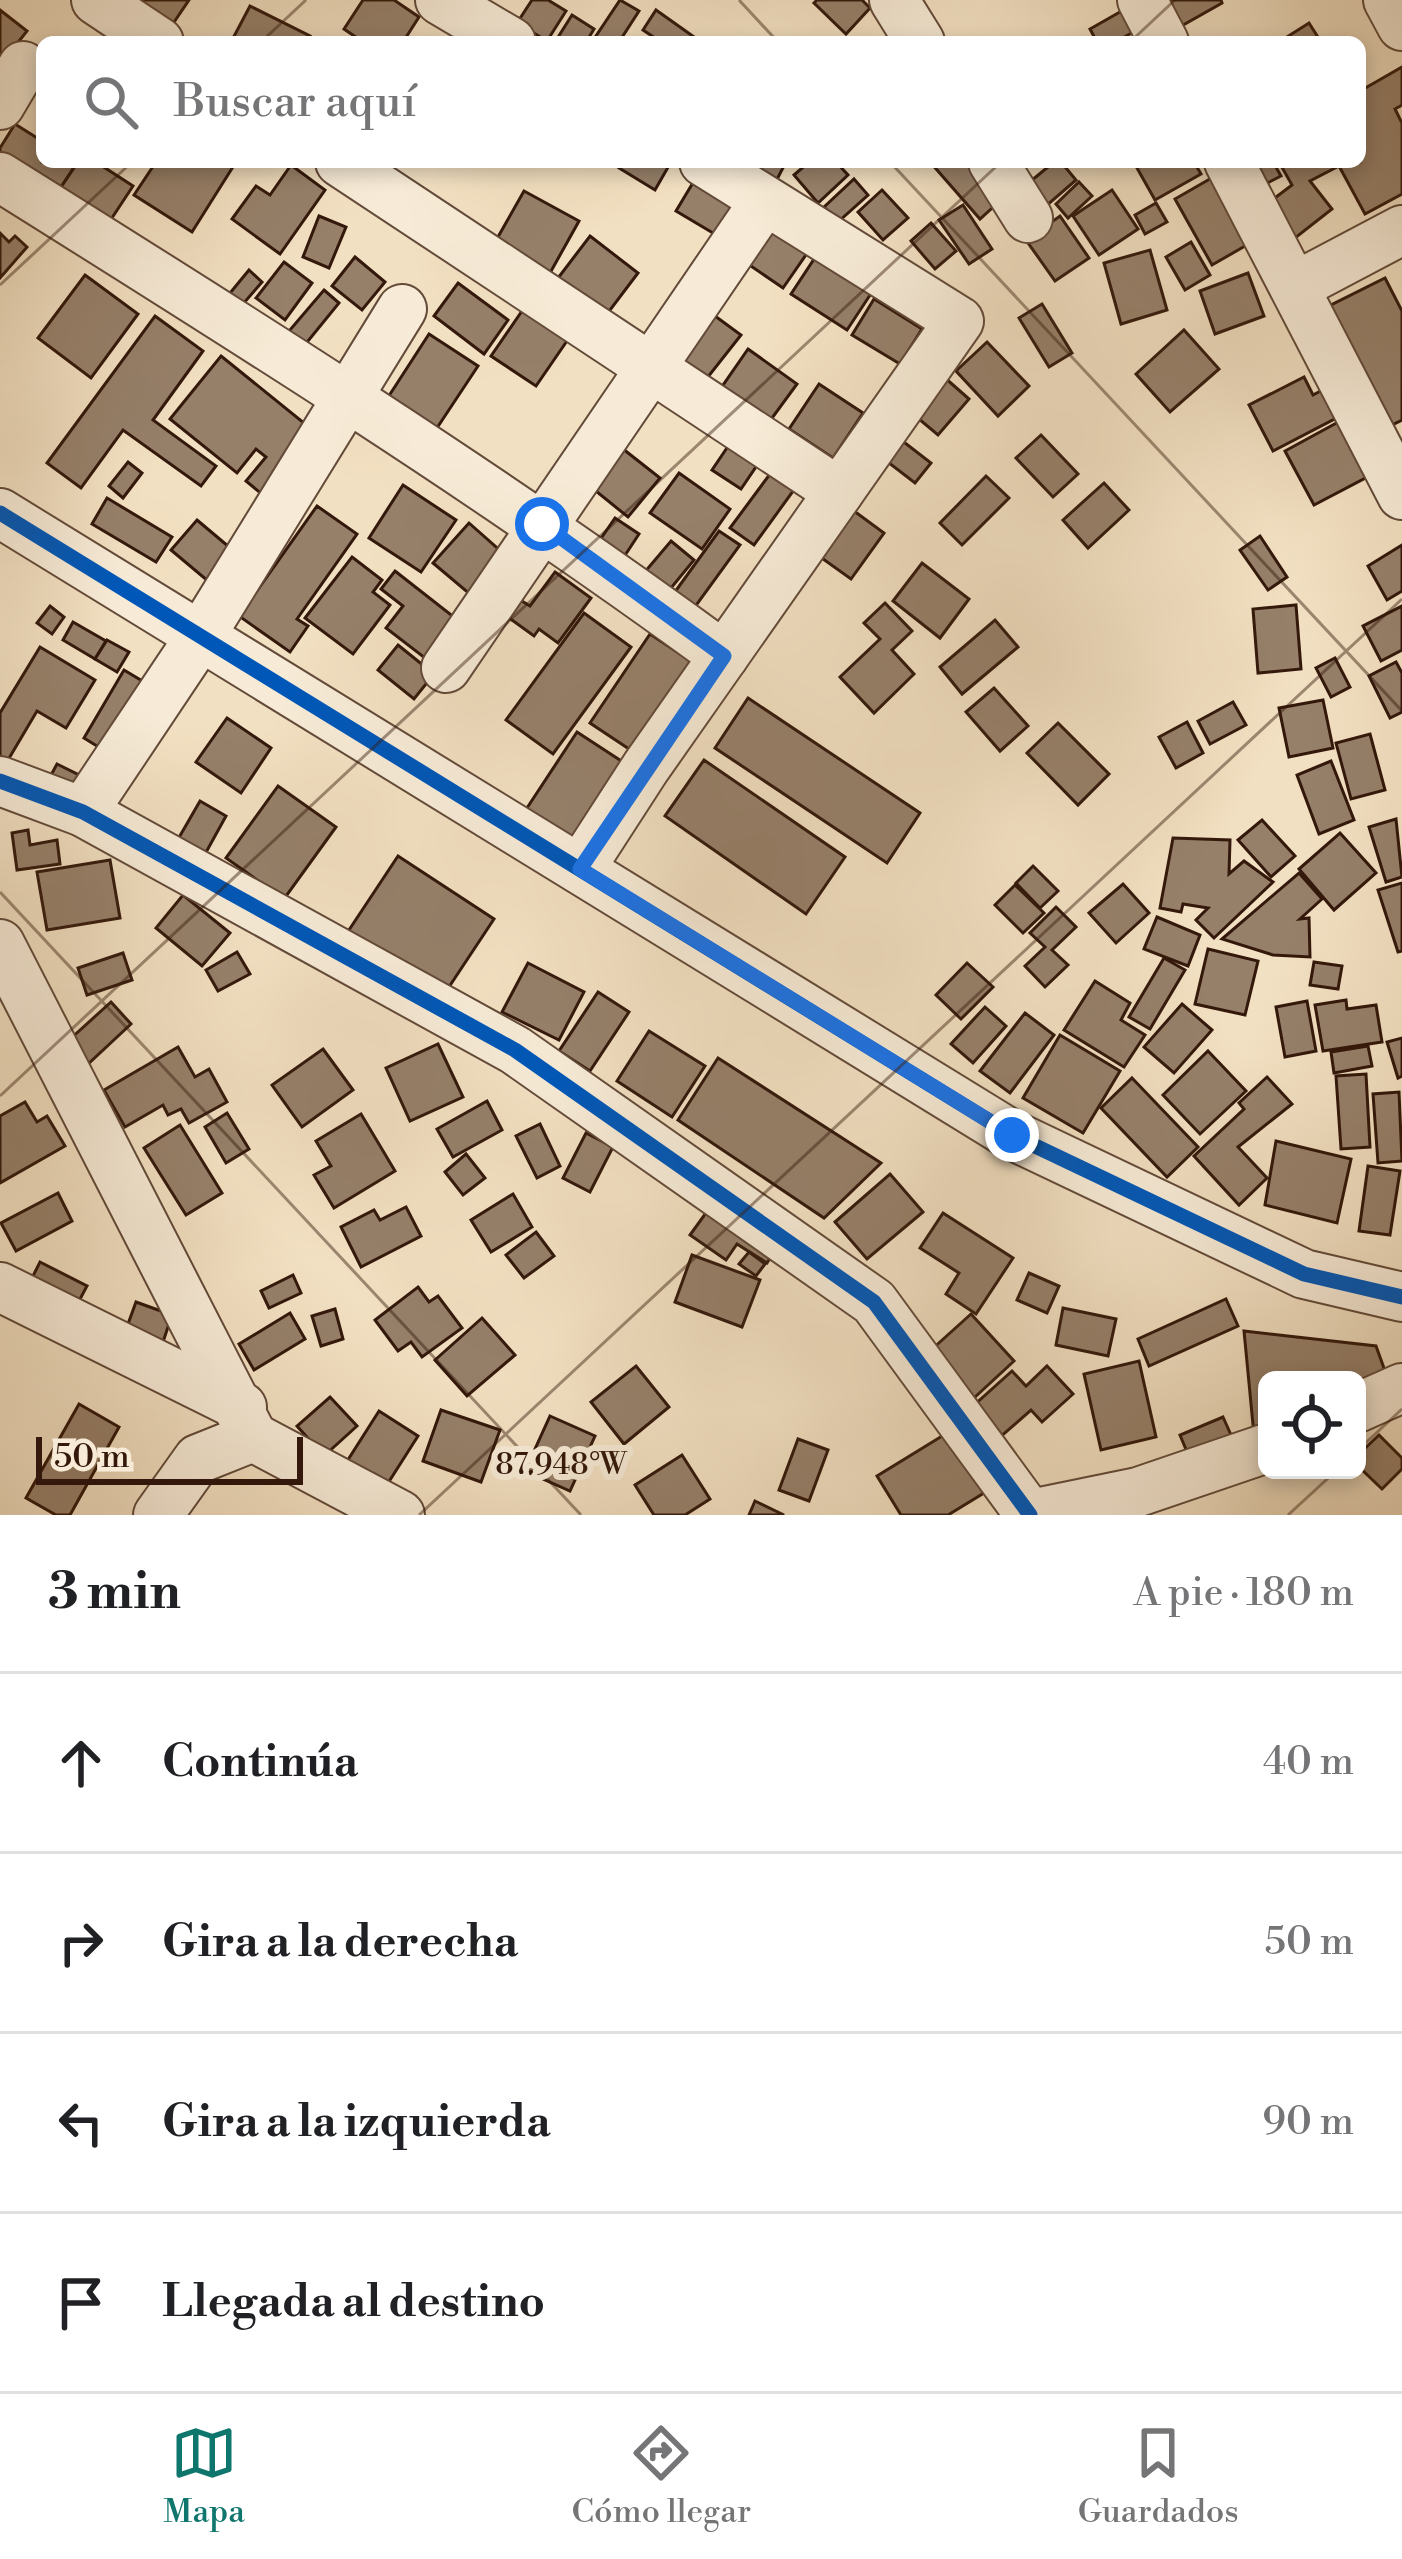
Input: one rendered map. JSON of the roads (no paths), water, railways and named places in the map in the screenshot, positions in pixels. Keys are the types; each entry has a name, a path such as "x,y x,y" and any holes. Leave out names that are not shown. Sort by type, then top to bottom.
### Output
{"street":[{"path":"96,0 150,36"},
{"path":"440,0 501,36"},
{"path":"894,0 916,36"},
{"path":"1142,0 1161,36"},
{"path":"1388,0 1402,26"},
{"path":"349,168 839,492"},
{"path":"580,869 958,318 713,168"},
{"path":"997,168 1028,218"},
{"path":"1232,168 1402,495"},
{"path":"0,177 351,396 542,524 724,656"},
{"path":"446,668 764,202"},
{"path":"1296,286 1402,230"},
{"path":"82,812 199,640 402,308"},
{"path":"0,513 199,640 1012,1135 1304,1274 1402,1297"},
{"path":"0,781 82,812 515,1050 874,1302 1028,1515 1138,1492 1258,1451"},
{"path":"0,944 248,1422"},
{"path":"0,1287 248,1422 400,1515"},
{"path":"1366,1404 1402,1388"},
{"path":"158,1515 198,1459 248,1422"}]}
